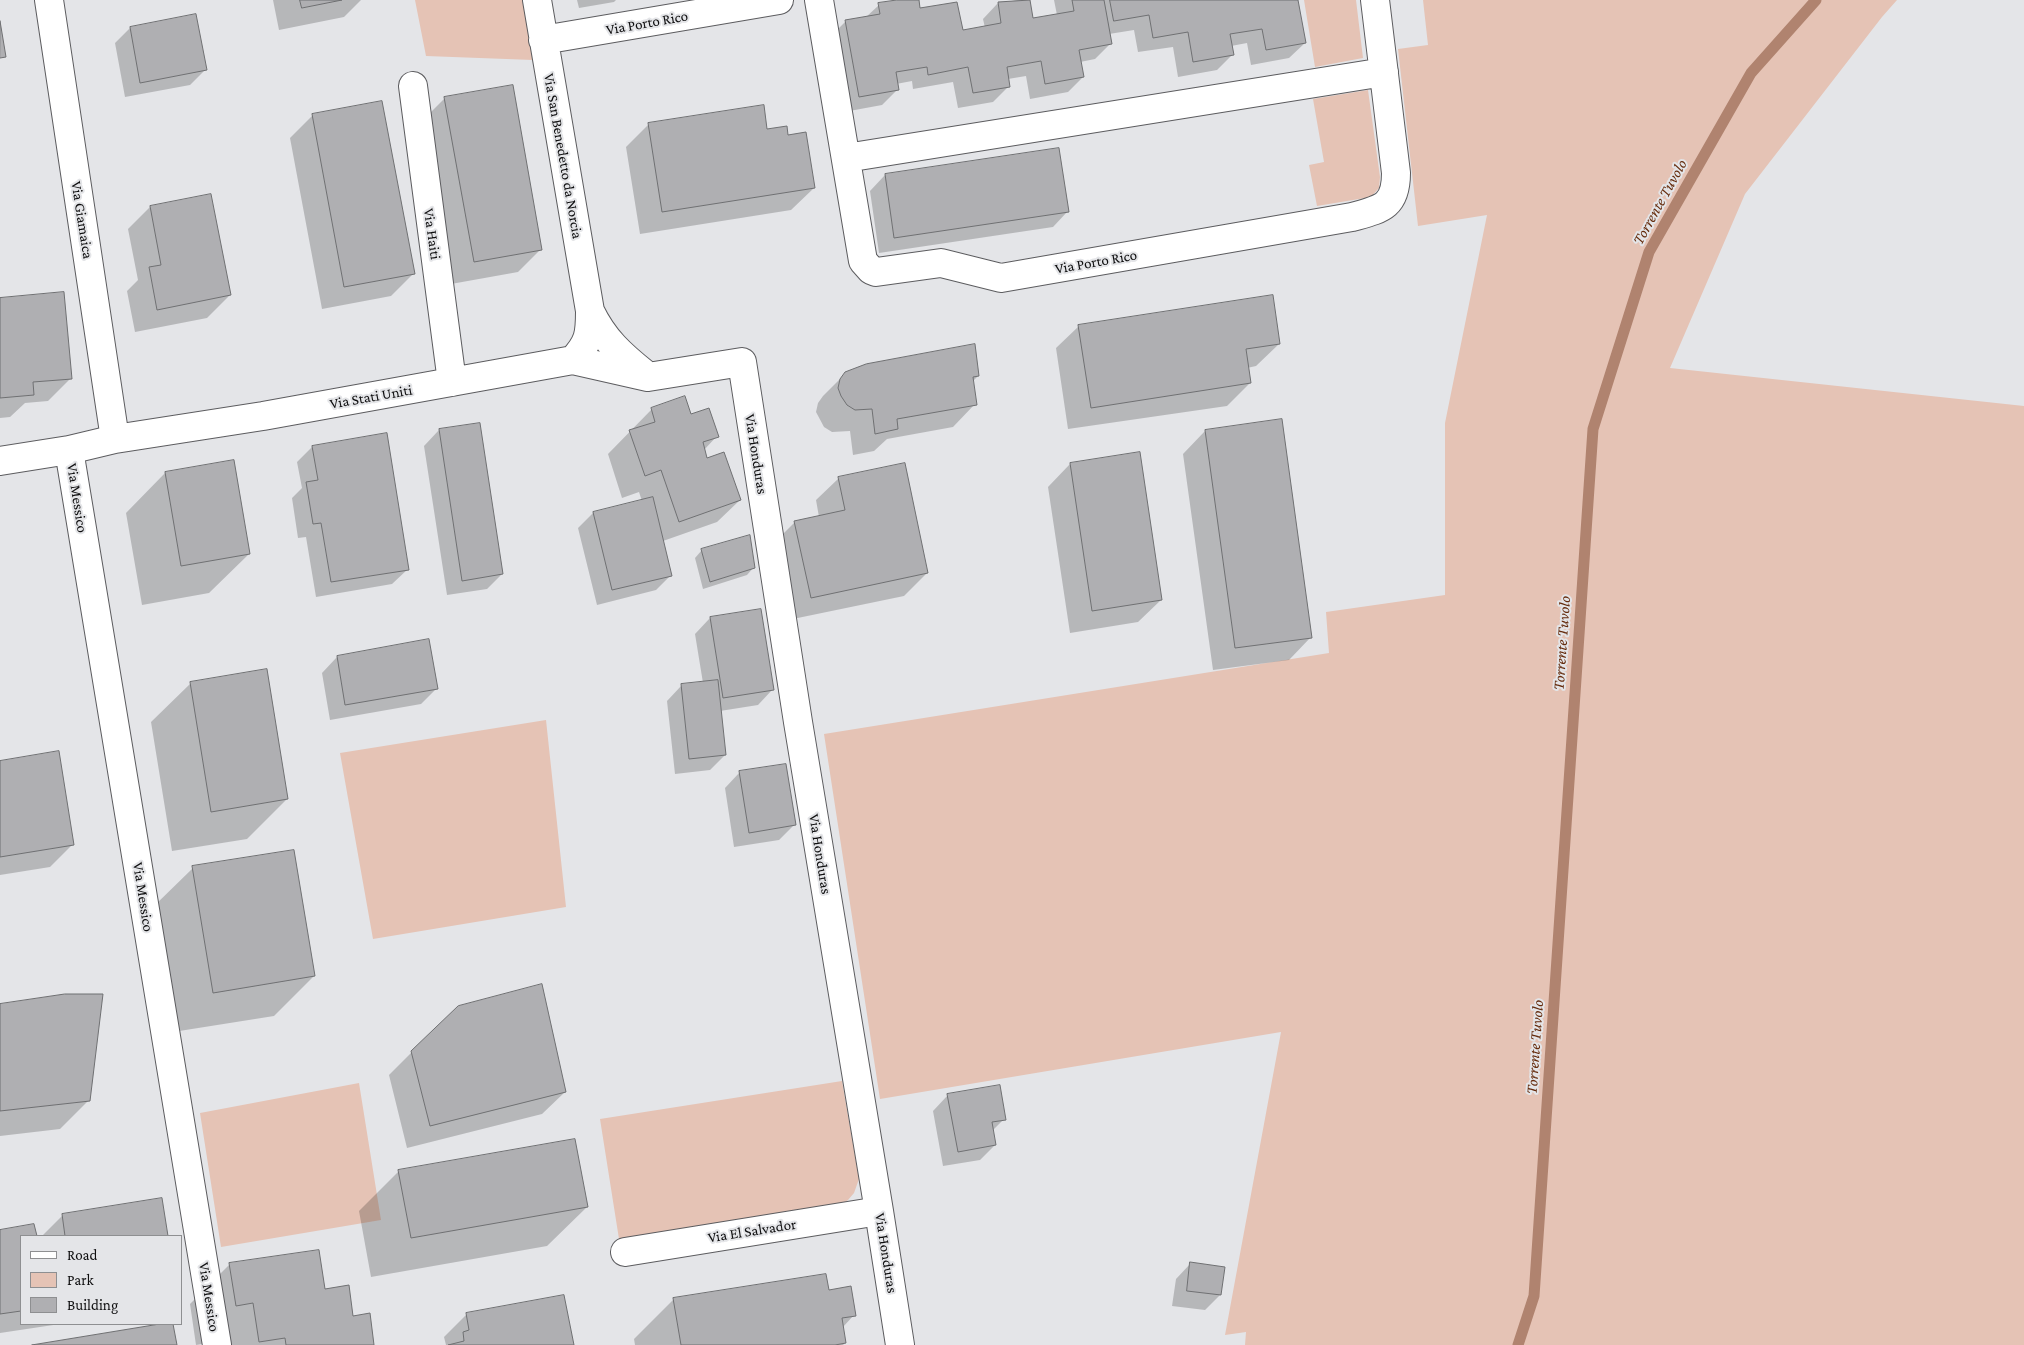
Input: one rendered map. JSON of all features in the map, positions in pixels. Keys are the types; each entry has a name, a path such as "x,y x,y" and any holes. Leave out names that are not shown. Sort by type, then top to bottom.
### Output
{"street":[{"name":"Via Giamaica","path":"49,0 115,439"},
{"name":"Via San Benedetto da Norcia","path":"537,0 590,311"},
{"name":"Via Porto Rico","path":"543,40 779,0"},
{"name":"Via Porto Rico","path":"819,0 863,261 870,270 882,272 940,263 1000,278 1352,217 1377,210 1388,203 1396,189 1396,174 1375,0"},
{"path":"846,158 1384,72"},
{"name":"Via Haiti","path":"413,86 452,382"},
{"path":"573,360 587,343 590,328 590,311"},
{"path":"590,311 599,329 611,344 648,377"},
{"name":"Via Stati Uniti","path":"0,461 69,450 115,439 263,416 573,360 648,377 742,362"},
{"name":"Via Honduras","path":"742,362 798,722 900,1345"},
{"name":"Via Messico","path":"69,450 217,1345"},
{"name":"Via El Salvador","path":"625,1252 879,1211"}],"green space":[{"path":"415,0 523,0 533,60 426,56"},
{"path":"1304,0 1356,0 1363,58 1315,67"},
{"path":"1423,0 1897,0 1745,194 1670,368 2024,406 2024,1345 1245,1345 1246,1332 1225,1335 1281,1032 880,1099 824,734 1329,653 1326,612 1445,595 1445,423 1487,215 1418,226 1398,49 1428,45"},
{"path":"1368,90 1380,177 1379,188 1371,197 1317,206 1309,165 1324,162 1313,99"},
{"path":"546,720 566,907 373,939 340,753"},
{"path":"842,1081 859,1179 854,1193 840,1206 807,1215 619,1239 600,1119"},
{"path":"359,1083 381,1220 221,1247 200,1113"}],"building":[{"path":"300,0 342,0 302,8"},
{"path":"897,0 919,0 920,8 957,2 963,30 1001,23 998,2 1030,0 1033,18 1074,11 1072,0 1104,0 1112,44 1079,50 1084,77 1045,84 1041,61 1007,67 1010,87 973,93 968,67 928,75 927,67 896,72 899,90 859,97 845,20 880,14 878,3"},
{"path":"1110,0 1298,0 1306,43 1266,50 1262,29 1230,34 1234,55 1193,62 1188,32 1153,38 1149,15 1114,21"},
{"path":"196,14 207,70 140,83 130,27"},
{"path":"0,21 6,57 0,58"},
{"path":"513,85 542,250 474,262 444,97"},
{"path":"382,101 415,274 344,287 312,114"},
{"path":"764,105 767,129 787,126 788,135 806,132 815,188 662,212 648,123"},
{"path":"1059,148 1069,212 894,238 885,174"},
{"path":"211,194 231,295 157,310 149,267 161,265 150,206"},
{"path":"64,292 72,379 33,382 34,395 0,398 0,298"},
{"path":"1273,295 1280,344 1246,349 1251,383 1091,408 1078,325"},
{"path":"975,344 979,376 973,377 977,405 897,419 898,429 875,434 872,409 855,410 847,405 838,388 840,379 845,372 866,364"},
{"path":"685,396 691,414 709,408 719,437 703,442 707,458 724,452 741,500 679,522 661,470 645,476 629,430 655,422 651,408"},
{"path":"1282,419 1312,638 1235,648 1205,430"},
{"path":"480,423 503,574 462,581 439,429"},
{"path":"387,433 409,570 331,582 321,523 313,524 306,482 318,480 312,446"},
{"path":"1140,452 1162,600 1092,611 1070,463"},
{"path":"234,460 250,554 181,566 165,472"},
{"path":"905,463 928,573 811,598 794,521 845,510 838,477"},
{"path":"653,497 672,576 612,590 593,512"},
{"path":"750,535 755,568 710,582 701,549"},
{"path":"761,609 774,690 723,698 710,617"},
{"path":"429,639 438,689 345,705 337,656"},
{"path":"267,669 288,799 211,812 190,682"},
{"path":"718,680 726,755 689,759 681,684"},
{"path":"59,751 74,845 0,857 0,761"},
{"path":"786,764 796,825 749,833 739,771"},
{"path":"294,850 315,976 213,993 192,866"},
{"path":"542,984 566,1092 430,1126 411,1051 458,1006"},
{"path":"65,994 103,994 90,1101 0,1111 0,1004"},
{"path":"1000,1085 1006,1120 992,1122 996,1145 958,1152 947,1094"},
{"path":"575,1139 588,1207 411,1238 398,1170"},
{"path":"162,1198 168,1235 65,1235 62,1214"},
{"path":"34,1224 37,1235 20,1235 20,1311 0,1314 0,1230"},
{"path":"319,1250 325,1289 349,1285 353,1316 370,1313 374,1345 286,1345 285,1338 259,1342 253,1303 236,1306 229,1263"},
{"path":"1190,1262 1225,1267 1221,1295 1187,1291"},
{"path":"826,1274 829,1290 851,1286 856,1316 842,1318 846,1343 835,1345 681,1345 673,1298"},
{"path":"564,1295 574,1345 448,1345 464,1341 463,1332 469,1330 466,1313"},
{"path":"154,1325 173,1325 177,1345 32,1345"}],"waterway":[{"name":"Torrente Tuvolo","path":"1518,1345 1534,1296 1593,429 1649,252 1751,73 1816,0"}]}
